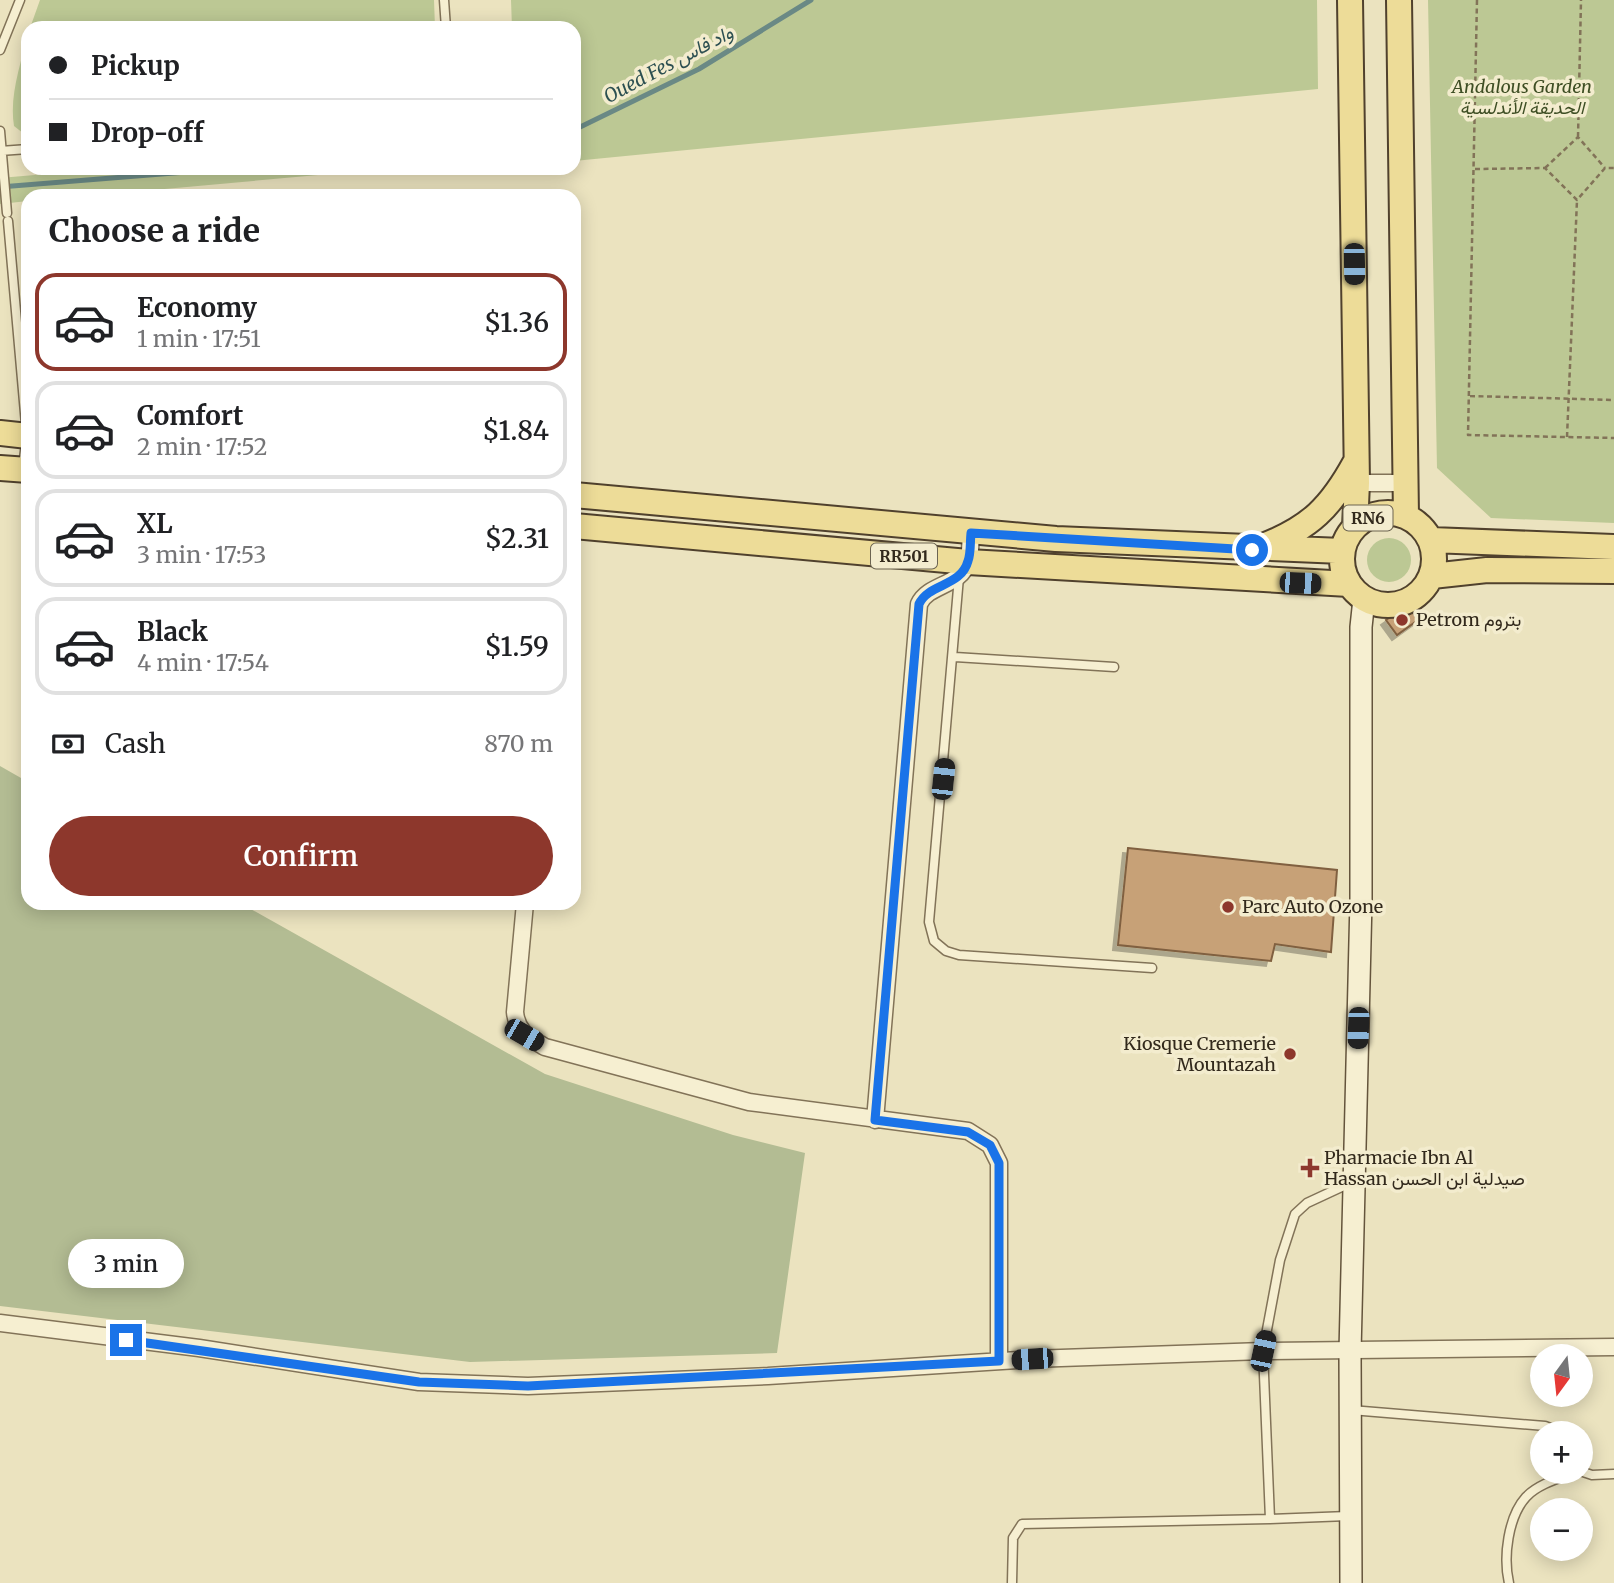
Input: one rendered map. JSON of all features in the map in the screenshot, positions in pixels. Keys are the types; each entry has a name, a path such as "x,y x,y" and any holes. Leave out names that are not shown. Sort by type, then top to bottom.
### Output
{"main road":[{"name":"RN6","path":"1350,0 1357,471 1355,527 1342,551 1342,569 1357,592"},
{"name":"RN6","path":"1399,0 1406,516"},
{"path":"0,433 21,435"},
{"path":"1252,550 1293,534 1338,495 1357,471"},
{"name":"RR501","path":"584,496 971,533 1252,550 1342,551"},
{"name":"RN6","path":"1355,527 1379,513 1406,516 1416,522 1431,540"},
{"name":"RR501","path":"583,528 964,569 1300,583 1357,592"},
{"path":"1357,592 1386,606 1398,605 1419,595 1432,576 1435,564 1431,540 1614,547"},
{"path":"1432,576 1487,570 1614,571"}],"street":[{"path":"1357,471 1404,483"},
{"path":"583,528 584,496"},
{"path":"875,1120 919,604 927,593 964,569 971,533"},
{"path":"1487,544 1487,570"},
{"path":"1300,551 1300,583"},
{"path":"1351,1583 1350,1352 1361,900 1361,627 1357,592"},
{"path":"524,910 516,1026 524,1035 545,1047 749,1102 968,1132 990,1145 999,1163 999,1361"},
{"path":"0,1323 200,1349 419,1382 528,1386 999,1361 1263,1351 1614,1347"}],"lane":[{"path":"0,50 20,0"},
{"path":"444,0 446,21"},
{"path":"0,131 21,366"},
{"path":"0,151 21,150"},
{"path":"964,569 929,922 934,941 946,951 959,955 1152,968"},
{"path":"955,657 1114,667"},
{"path":"1270,1519 1263,1351 1280,1260 1295,1214 1307,1203 1354,1182"},
{"path":"1350,1409 1530,1425"},
{"path":"1593,1475 1614,1474"},
{"path":"1509,1583 1507,1549 1515,1516 1526,1497 1547,1484"},
{"path":"1012,1583 1013,1538 1022,1524 1351,1516"}],"path":[{"path":"1477,0 1468,435 1614,438"},
{"path":"1581,0 1578,137 1605,168"},
{"path":"1475,169 1545,168 1578,137"},
{"path":"1545,168 1577,200"},
{"path":"1567,437 1577,200 1605,168 1614,168"},
{"path":"1469,396 1614,400"}],"green space":[{"path":"40,0 434,0 435,21 32,21"},
{"path":"511,0 1317,0 1318,89 581,160 581,21 512,21"},
{"name":"Andalous Garden الحديقة الأندلسية","path":"1428,0 1614,0 1614,523 1491,518 1437,468"},
{"path":"21,61 21,132 14,126 16,80"},
{"path":"34,175 319,175 164,189 21,189 21,202 0,204 0,178"},
{"path":"1389,538 1398,539 1405,544 1410,551 1410,569 1405,576 1398,581 1389,582 1380,581 1373,576 1368,569 1367,560 1368,551 1373,544 1380,539"},
{"path":"0,766 21,778 21,910 252,910 545,1074 733,1135 805,1153 777,1353 470,1362 0,1306"}],"building":[{"name":"Petrom بتروم","path":"1407,605 1418,620 1397,635 1386,620"},
{"name":"Parc Auto Ozone","path":"1128,848 1337,870 1331,952 1275,944 1271,961 1118,945"}],"waterway":[{"name":"Oued Fes واد فاس","path":"581,127 699,69 811,0"},
{"name":"Oued Fes واد فاس","path":"0,187 149,175"}],"place":[{"name":"Petrom بتروم","path":"1402,620"},
{"name":"Parc Auto Ozone","path":"1228,907"},
{"name":"Kiosque Cremerie Mountazah","path":"1290,1054"},
{"name":"Pharmacie Ibn Al Hassan صيدلية ابن الحسن","path":"1310,1168"}],"route":[{"path":"126,1340 419,1382 528,1386 768,1376 999,1361 999,1163 990,1145 968,1132 875,1120 919,604 927,593 959,577 968,562 971,533 1252,550"}]}
